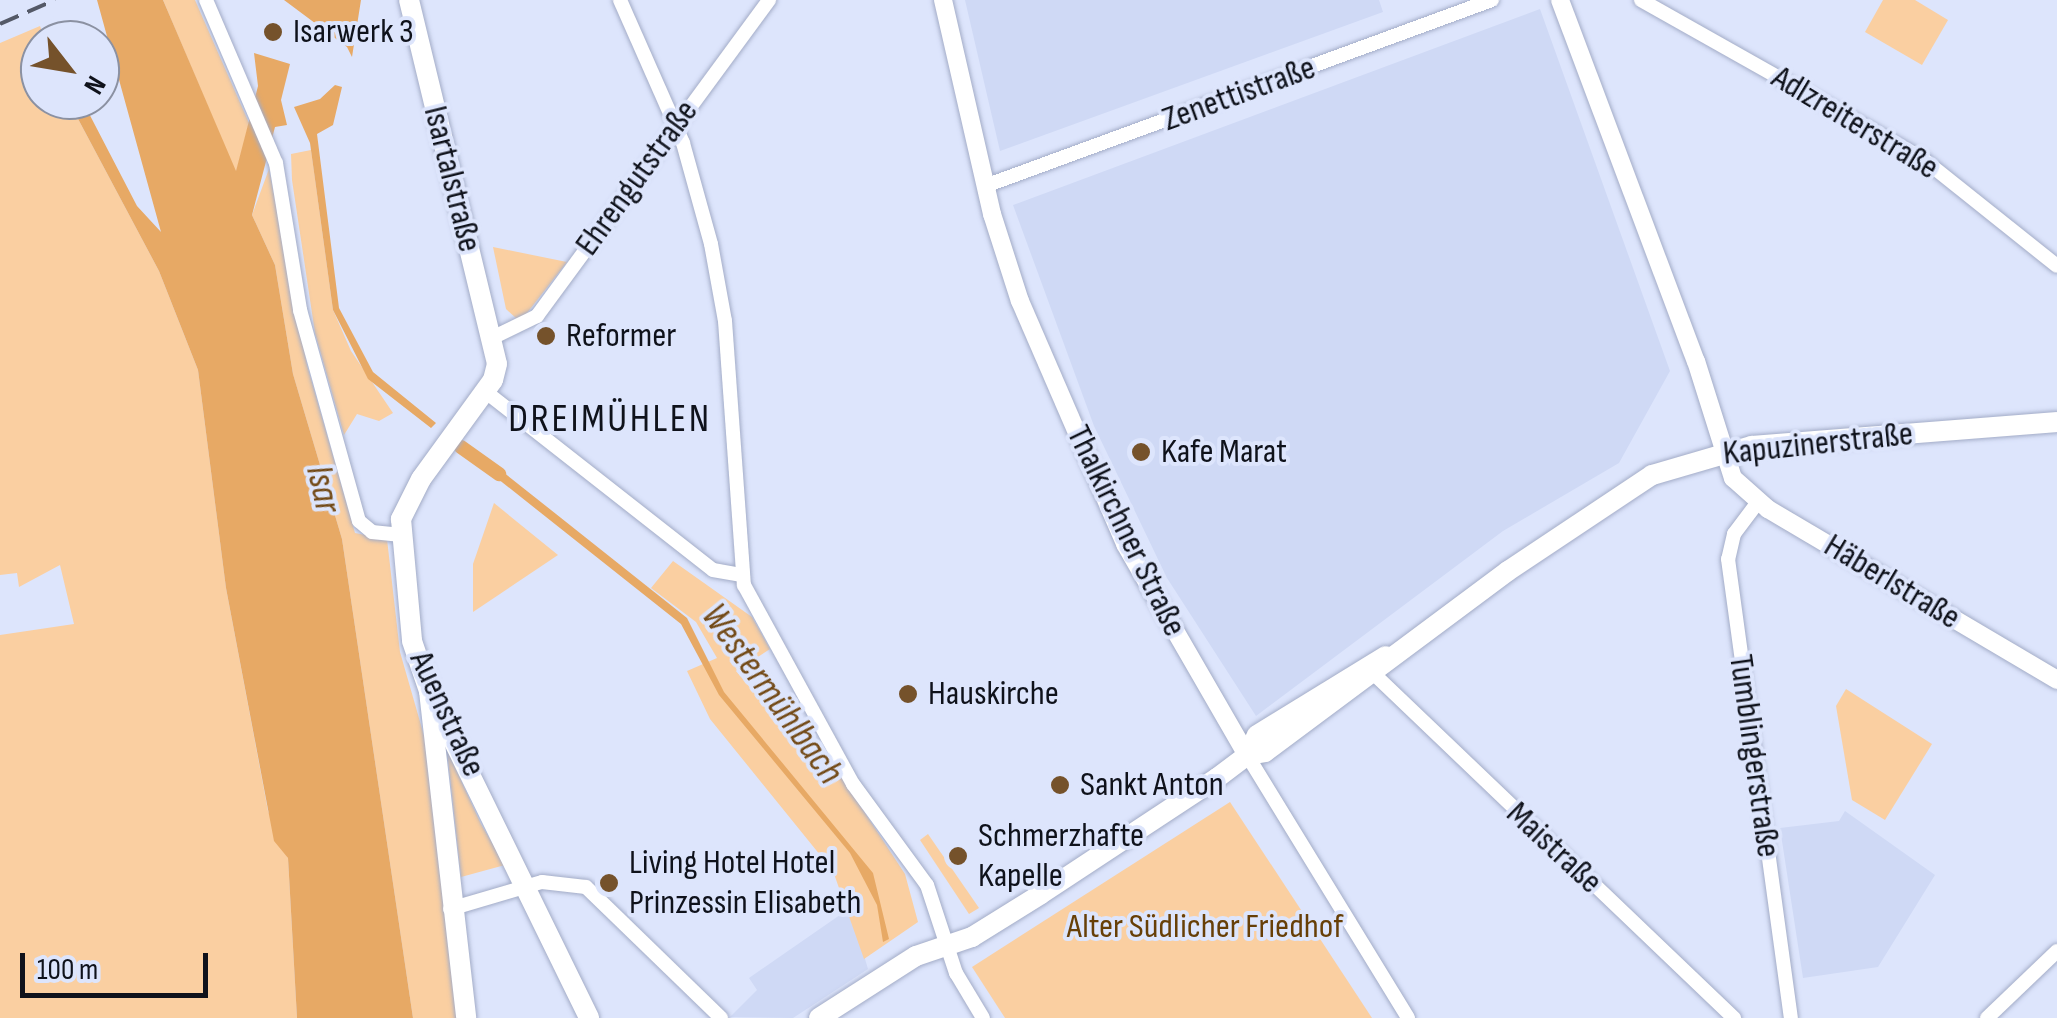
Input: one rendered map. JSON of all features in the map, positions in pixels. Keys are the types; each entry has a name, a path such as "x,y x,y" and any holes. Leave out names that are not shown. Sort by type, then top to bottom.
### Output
{"main road":[{"name":"Isartalstraße","path":"409,0 494,348"},
{"name":"Auenstraße","path":"494,348 486,392 406,502 399,534 412,641 429,691 529,884 588,1018"},
{"name":"Kapuzinerstraße","path":"1247,755 1257,735 1397,652 1605,502 1652,476 1720,452 2057,422"},
{"name":"Kapuzinerstraße","path":"819,1018 919,954 948,946 1016,910 1247,755 1265,752 1375,675 1397,652"},
{"path":"429,691 450,909 466,1018"}],"street":[{"path":"206,0 272,153 288,206 296,282 316,376 359,521 372,532 399,534"},
{"path":"620,0 673,126 711,244 726,321 742,575 853,784 923,877 961,984 983,1018"},
{"name":"Ehrengutstraße","path":"494,348 537,316 769,0"},
{"name":"Thalkirchner Straße","path":"942,0 985,186 1020,301 1125,544 1247,755 1408,1018"},
{"name":"Zenettistraße","path":"985,186 1492,0"},
{"path":"1560,0 1696,361 1720,452"},
{"name":"Adlzreiterstraße","path":"1641,0 1923,159 2057,266"},
{"path":"486,392 713,570 742,575"},
{"name":"Häberlstraße","path":"1720,452 1733,478 1758,502 2057,680"},
{"name":"Tumblingerstraße","path":"1758,502 1732,537 1728,560 1791,1018"},
{"name":"Maistraße","path":"1375,675 1734,1018"},
{"path":"450,909 529,884 562,882 594,892 721,1018"},
{"path":"1988,1018 2057,951"}],"shaded area":[{"path":"965,0 1379,0 1383,12 1000,151"},
{"path":"1540,9 1670,371 1619,463 1503,531 1256,716 1167,578 1094,426 1013,205"},
{"path":"1845,811 1935,875 1878,967 1803,978 1780,828 1839,821"},
{"path":"850,908 868,969 793,1018 730,1017 757,990 749,978"}],"green space":[{"path":"163,0 195,0 249,123 236,173"},
{"path":"1883,0 1915,0 1948,20 1922,65 1865,32"},
{"path":"20,34 20,120 79,120 159,271 198,370 226,588 268,811 288,858 297,1018 0,1018 0,635 74,624 60,565 19,587 17,573 0,575 0,43"},
{"path":"311,150 333,310 351,351 393,413 379,421 357,414 344,435 315,333 292,180 291,154"},
{"path":"269,169 307,365 355,533 387,539 400,652 425,739 460,1018 413,1018 342,539 293,374 275,265 252,215"},
{"path":"493,247 567,262 520,322 506,309"},
{"path":"494,503 558,555 473,612 473,564"},
{"path":"673,561 752,617 770,649 736,671 813,763 827,755 905,874 918,922 864,959 833,871 710,719 687,671 717,658 696,622 651,588"},
{"path":"1846,689 1932,744 1885,820 1852,800 1836,706"},
{"path":"447,750 481,824 505,865 461,877"},
{"name":"Alter Südlicher Friedhof","path":"1230,802 1372,1018 1005,1018 972,967"},
{"path":"928,834 979,908 969,914 920,840"}],"water":[{"name":"Isar","path":"97,0 163,0 236,171 258,86 254,53 290,64 281,100 287,125 275,127 252,215 275,265 293,374 342,539 413,1018 297,1018 288,858 274,841 226,588 198,370 159,271 79,120 92,120 137,206 161,232 120,83 120,20 103,20"},
{"path":"284,0 361,0 352,57 347,47"},
{"path":"335,85 342,87 333,125 317,134 339,308 373,372 436,423 431,428 368,379 333,310 310,143 294,107 320,99"},
{"path":"488,460 687,618 724,692 873,873 889,939 883,942 877,905 850,853 719,695 681,624 483,467"}],"pier":[{"path":"35,0 55,18 33,20 26,3"}],"waterway":[{"name":"Westermühlbach","path":"461,447 499,474"}],"railway":[{"path":"0,24 55,0"}],"place":[{"name":"Isarwerk 3","path":"273,32"},
{"name":"Reformer","path":"546,336"},
{"name":"Kafe Marat","path":"1141,452"},
{"name":"Hauskirche","path":"908,694"},
{"name":"Sankt Anton","path":"1060,785"},
{"name":"Schmerzhafte Kapelle","path":"958,856"},
{"name":"Living Hotel Hotel Prinzessin Elisabeth","path":"609,883"}],"district":[{"name":"DREIMÜHLEN","path":"610,419"}]}
